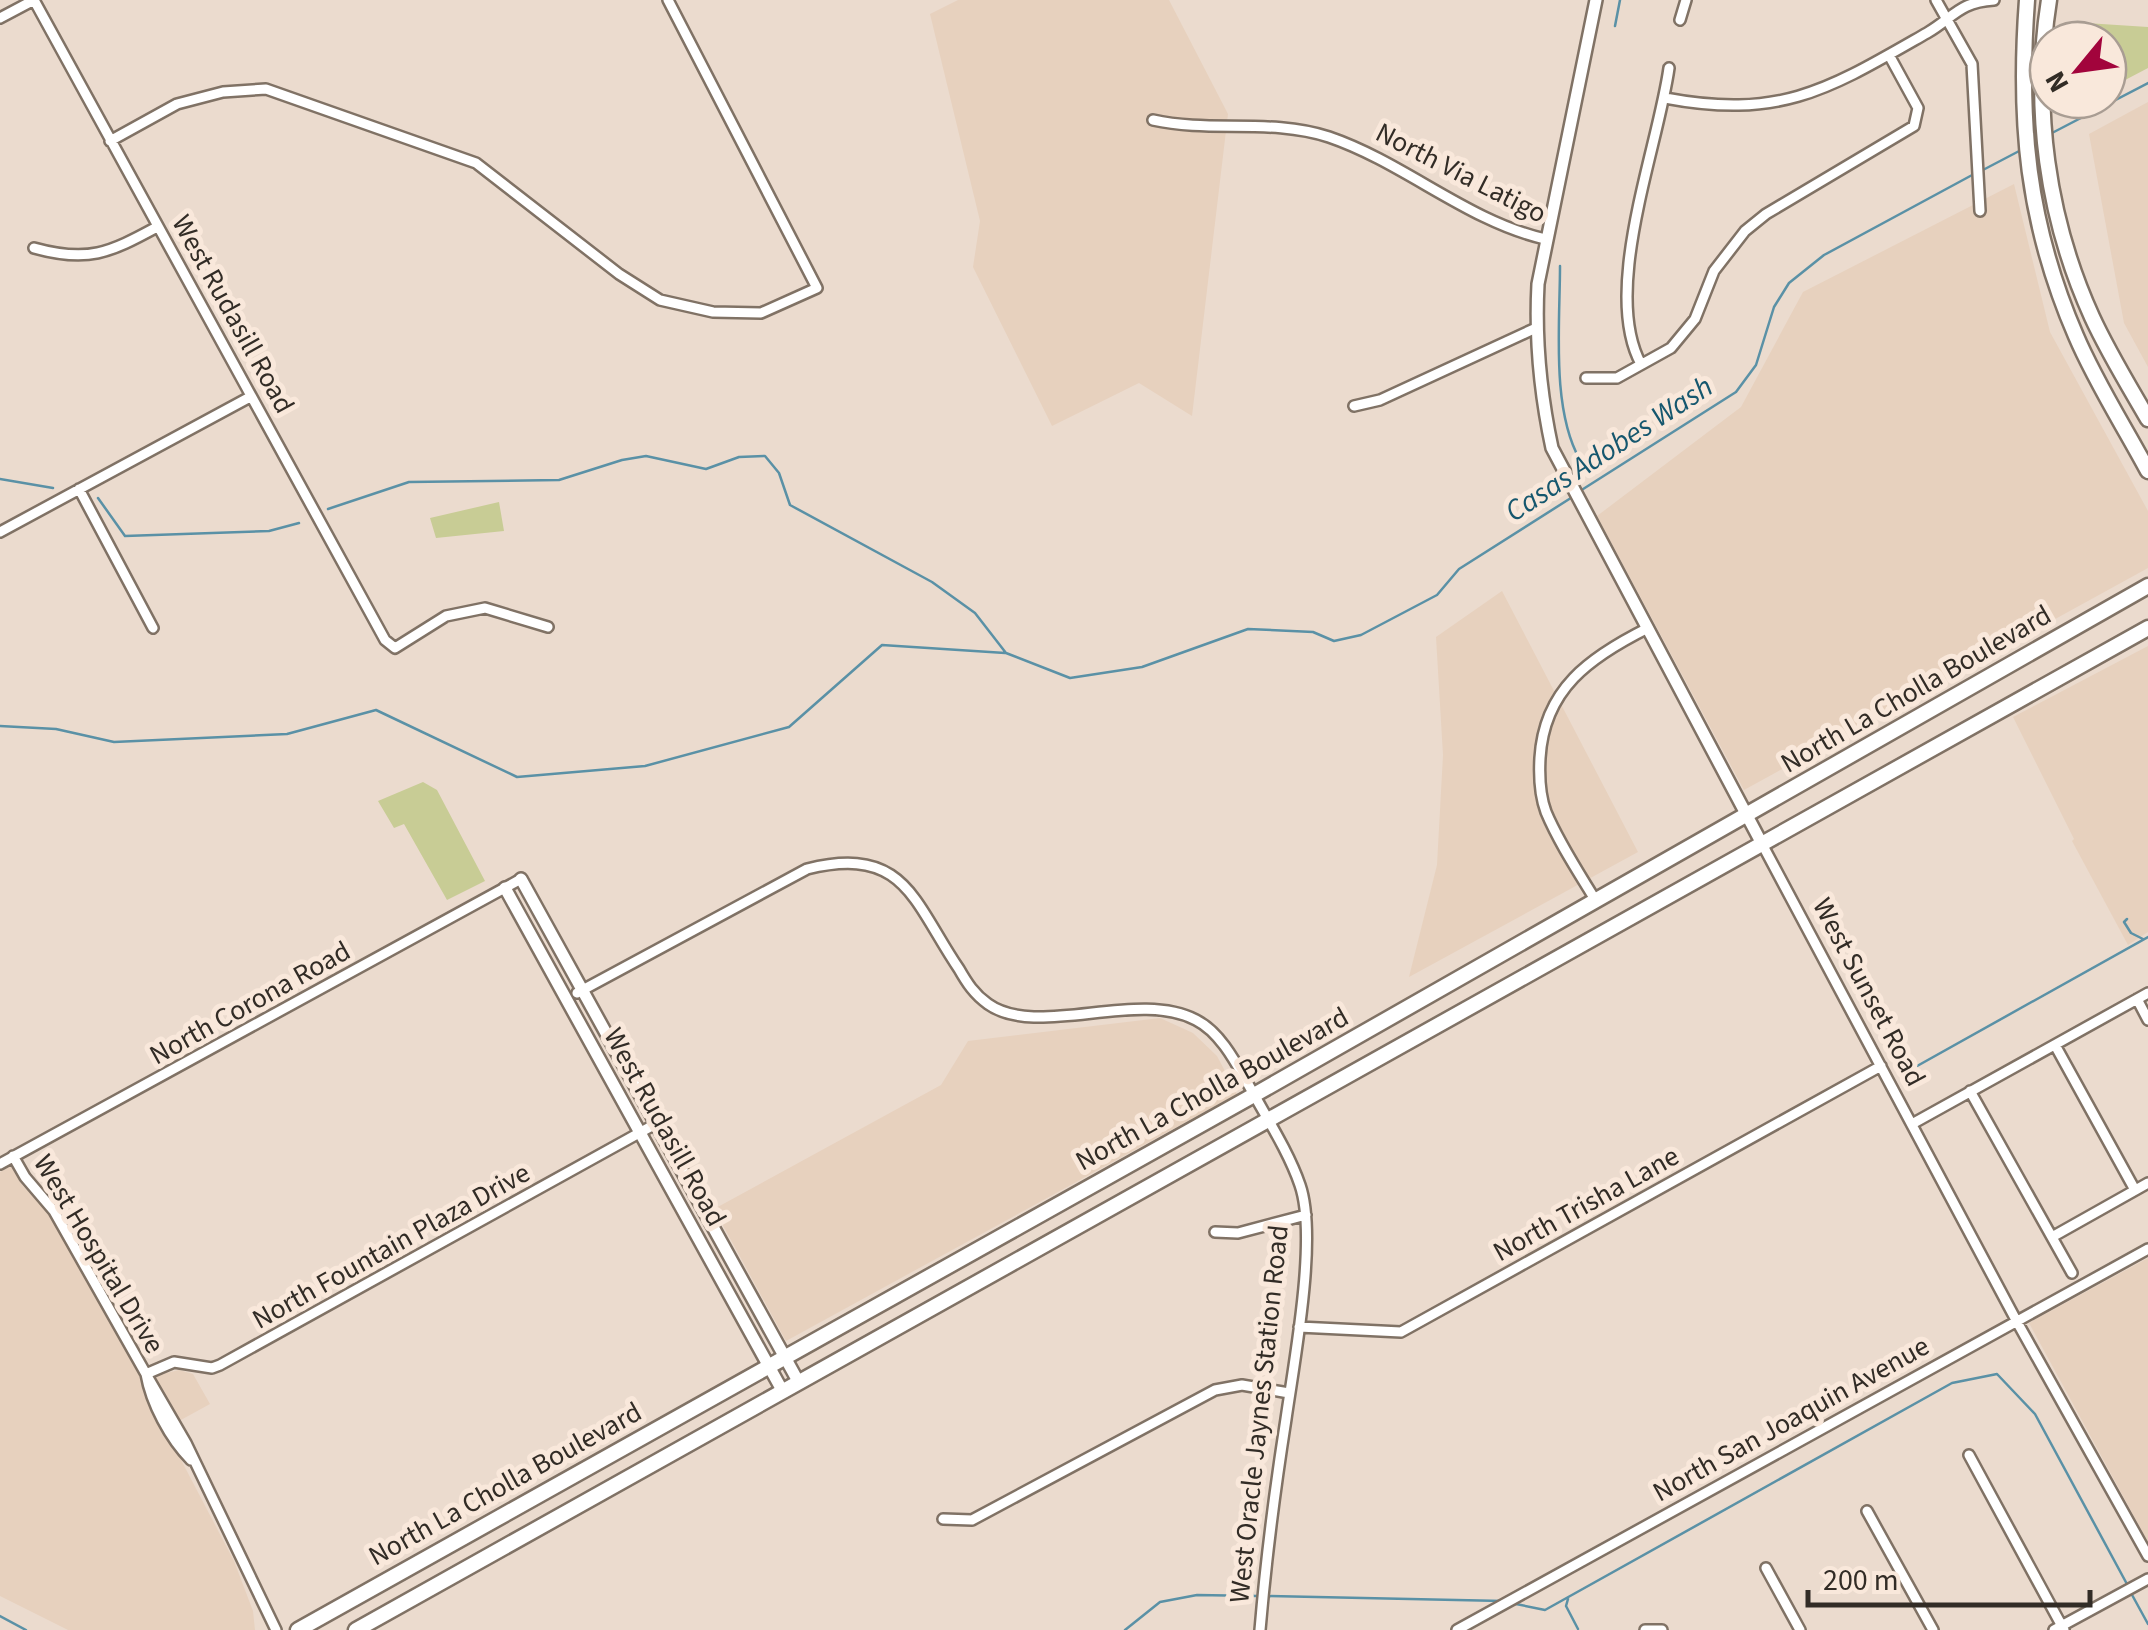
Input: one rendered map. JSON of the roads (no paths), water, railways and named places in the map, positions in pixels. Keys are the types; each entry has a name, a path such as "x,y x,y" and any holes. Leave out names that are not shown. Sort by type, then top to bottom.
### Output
{"main road":[{"path":"2028,0 2022,88 2024,139 2042,240 2077,340 2148,471"},
{"path":"2048,2 2042,53 2043,128 2054,202 2078,284 2106,346 2148,419"},
{"name":"North La Cholla Boulevard","path":"298,1630 1254,1095 2148,586"},
{"name":"North La Cholla Boulevard","path":"356,1630 2148,628"}],"street":[{"path":"0,18 34,0"},
{"name":"West Rudasill Road","path":"34,0 385,640 395,648 446,616 485,608 548,628"},
{"path":"110,141 177,104 223,92 266,89 476,163 618,274 660,300 713,312 761,314 817,288 668,0"},
{"path":"1545,238 1596,0"},
{"path":"1680,20 1686,0"},
{"path":"1936,0 1972,64 1980,211"},
{"path":"1665,98 1725,106 1774,103 1826,89 1936,28 1946,16 1970,3 1994,0"},
{"path":"2028,0 2048,2"},
{"path":"1586,378 1618,378 1671,348 1696,319 1714,271 1745,231 1766,214 1922,118 1889,55"},
{"path":"1641,364 1630,338 1631,245 1670,68"},
{"name":"North Via Latigo","path":"1153,120 1178,125 1248,124 1322,135 1350,145 1500,226 1545,238 1536,328 1541,396 1552,448"},
{"path":"34,248 68,258 116,248 157,227"},
{"path":"1354,406 1380,400 1536,328"},
{"path":"0,532 250,397"},
{"name":"West Sunset Road","path":"1552,448 2016,1320 2148,1556"},
{"path":"79,489 153,628"},
{"path":"1596,902 1545,809 1539,774 1541,733 1556,698 1583,669 1616,644 1648,628"},
{"name":"West Oracle Jaynes Station Road","path":"580,992 807,869 836,862 870,864 913,892 974,993 992,1007 1012,1016 1140,1009 1194,1018 1226,1048 1300,1184 1306,1214 1299,1328 1268,1534 1260,1630"},
{"name":"West Rudasill Road","path":"521,879 798,1381"},
{"name":"North Corona Road","path":"0,1164 521,879"},
{"name":"West Rudasill Road","path":"505,888 645,1130 782,1390"},
{"path":"1912,1124 2148,993"},
{"path":"2137,999 2148,1020"},
{"path":"2054,1044 2135,1190"},
{"name":"North Trisha Lane","path":"1299,1328 1401,1332 1881,1066"},
{"path":"1970,1091 2072,1272"},
{"name":"North Fountain Plaza Drive","path":"146,1374 174,1362 212,1368 220,1365 645,1130"},
{"name":"West Hospital Drive","path":"13,1156 54,1211 186,1443 276,1630"},
{"path":"2052,1236 2148,1182"},
{"path":"1215,1232 1264,1230 1306,1214"},
{"name":"North San Joaquin Avenue","path":"1456,1630 2148,1249"},
{"path":"943,1518 972,1520 1216,1390 1242,1384 1290,1393"},
{"path":"1969,1454 2060,1629 2148,1579"},
{"path":"1867,1511 1932,1630"},
{"path":"1766,1568 1800,1630"}],"waterway":[{"path":"1615,26 1620,0"},
{"name":"Casas Adobes Wash","path":"2052,133 2148,83"},
{"name":"Casas Adobes Wash","path":"1981,171 2023,149"},
{"name":"Casas Adobes Wash","path":"1580,491 1736,392 1756,365 1774,307 1789,283 1824,255 1974,174"},
{"path":"1560,266 1561,391 1571,439 1580,460"},
{"path":"328,509 409,482 559,480 646,456 706,469 739,457 765,456 779,473 790,505 932,582 975,613 1006,653 1070,678 1142,667 1248,629 1313,632 1334,641 1361,635 1437,595 1459,569 1574,496"},
{"path":"0,479 53,488"},
{"path":"98,498 125,536 269,531 299,523"},
{"path":"0,726 56,729 114,742 287,734 376,710 517,777 645,766 789,727 882,645 1005,653"},
{"path":"2127,919 2124,922 2131,933 2143,939"},
{"path":"1901,1075 2148,937"},
{"path":"1511,1603 1545,1610 1952,1383 1997,1374 2035,1414 2128,1586"},
{"path":"2131,1593 2148,1624"},
{"path":"1125,1630 1160,1602 1197,1595 1258,1596"},
{"path":"1266,1596 1503,1601"},
{"path":"1568,1599 1566,1606 1578,1629"},
{"path":"0,1616 26,1630"}]}
